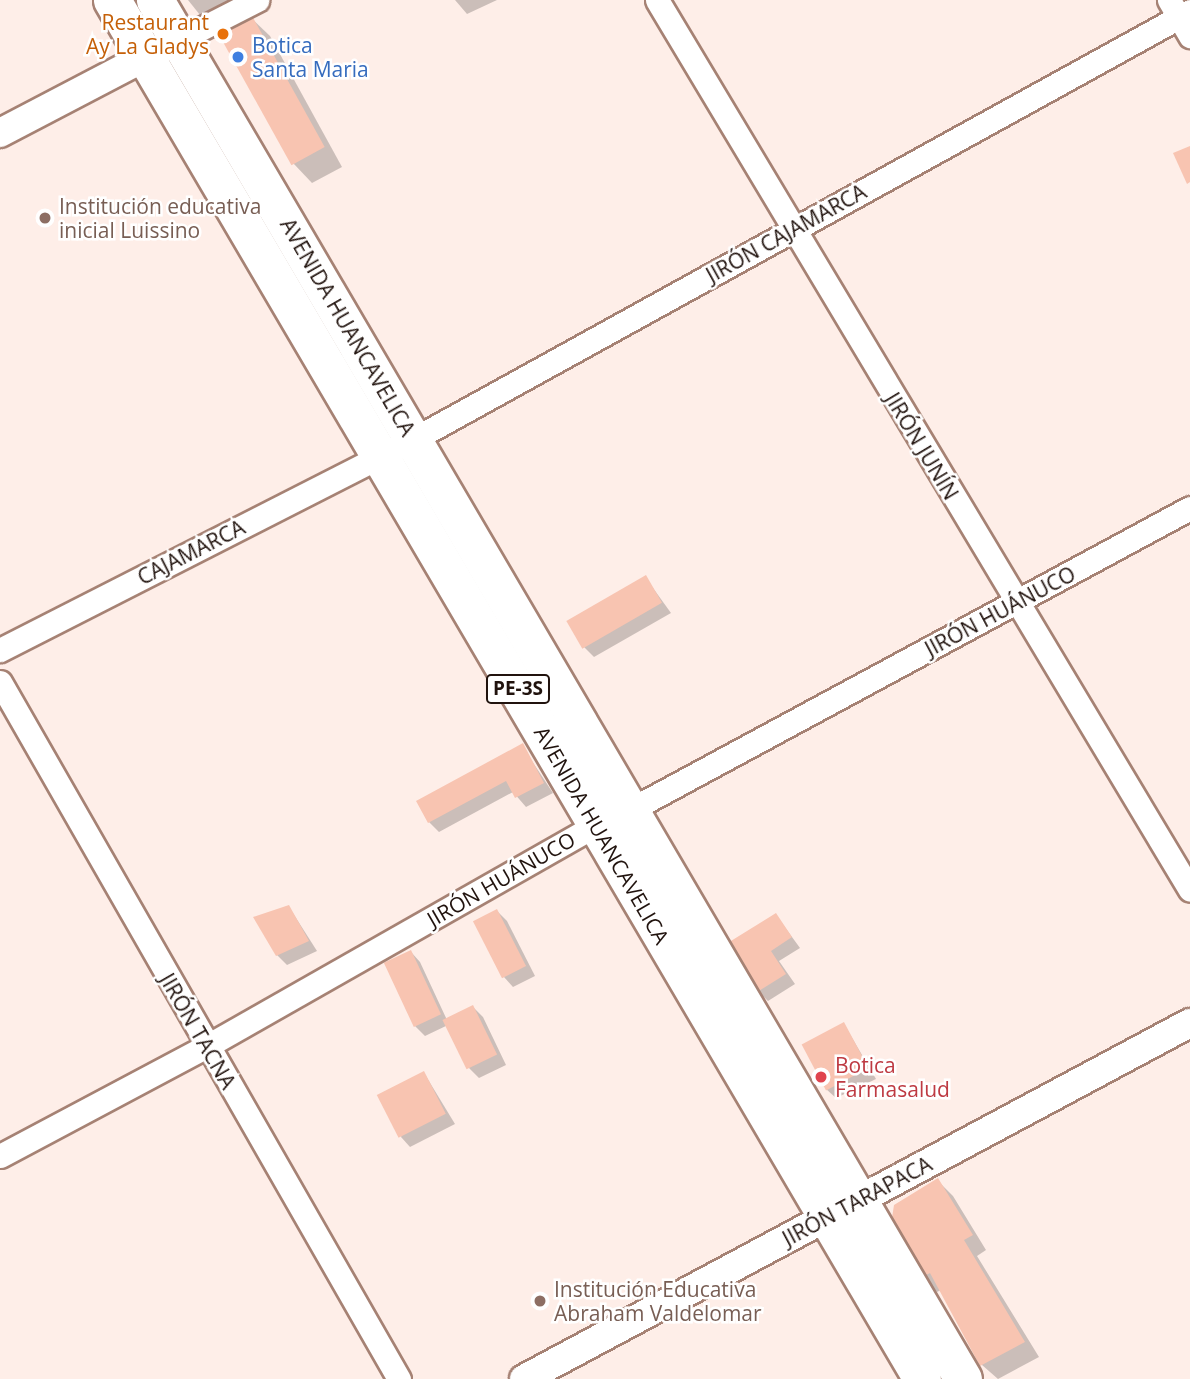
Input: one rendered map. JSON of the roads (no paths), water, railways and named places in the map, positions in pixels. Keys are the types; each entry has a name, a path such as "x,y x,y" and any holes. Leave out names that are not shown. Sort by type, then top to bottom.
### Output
{"highway":[{"name":"AVENIDA HUANCAVELICA","path":"112,0 145,56 630,810 963,1379"},
{"name":"AVENIDA HUANCAVELICA","path":"155,0 398,447 597,824 922,1379"}],"street":[{"path":"0,133 257,0"},
{"name":"JIRÓN JUNÍN","path":"657,0 791,230 1190,890"},
{"name":"JIRÓN CAJAMARCA","path":"398,447 1182,16"},
{"name":"CAJAMARCA","path":"0,650 398,447"},
{"name":"JIRÓN HUÁNUCO","path":"0,1156 207,1046 597,824 630,810 1190,509"},
{"name":"JIRÓN TACNA","path":"0,682 399,1379"},
{"name":"JIRÓN TARAPACA","path":"524,1379 1190,1023"}],"place":[{"name":"Restaurant Ay La Gladys","path":"223,34"},
{"name":"Botica Santa Maria","path":"238,57"},
{"name":"Institución educativa inicial Luissino","path":"45,218"},
{"name":"Botica Farmasalud","path":"821,1077"},
{"name":"Institución Educativa Abraham Valdelomar","path":"540,1301"}]}
